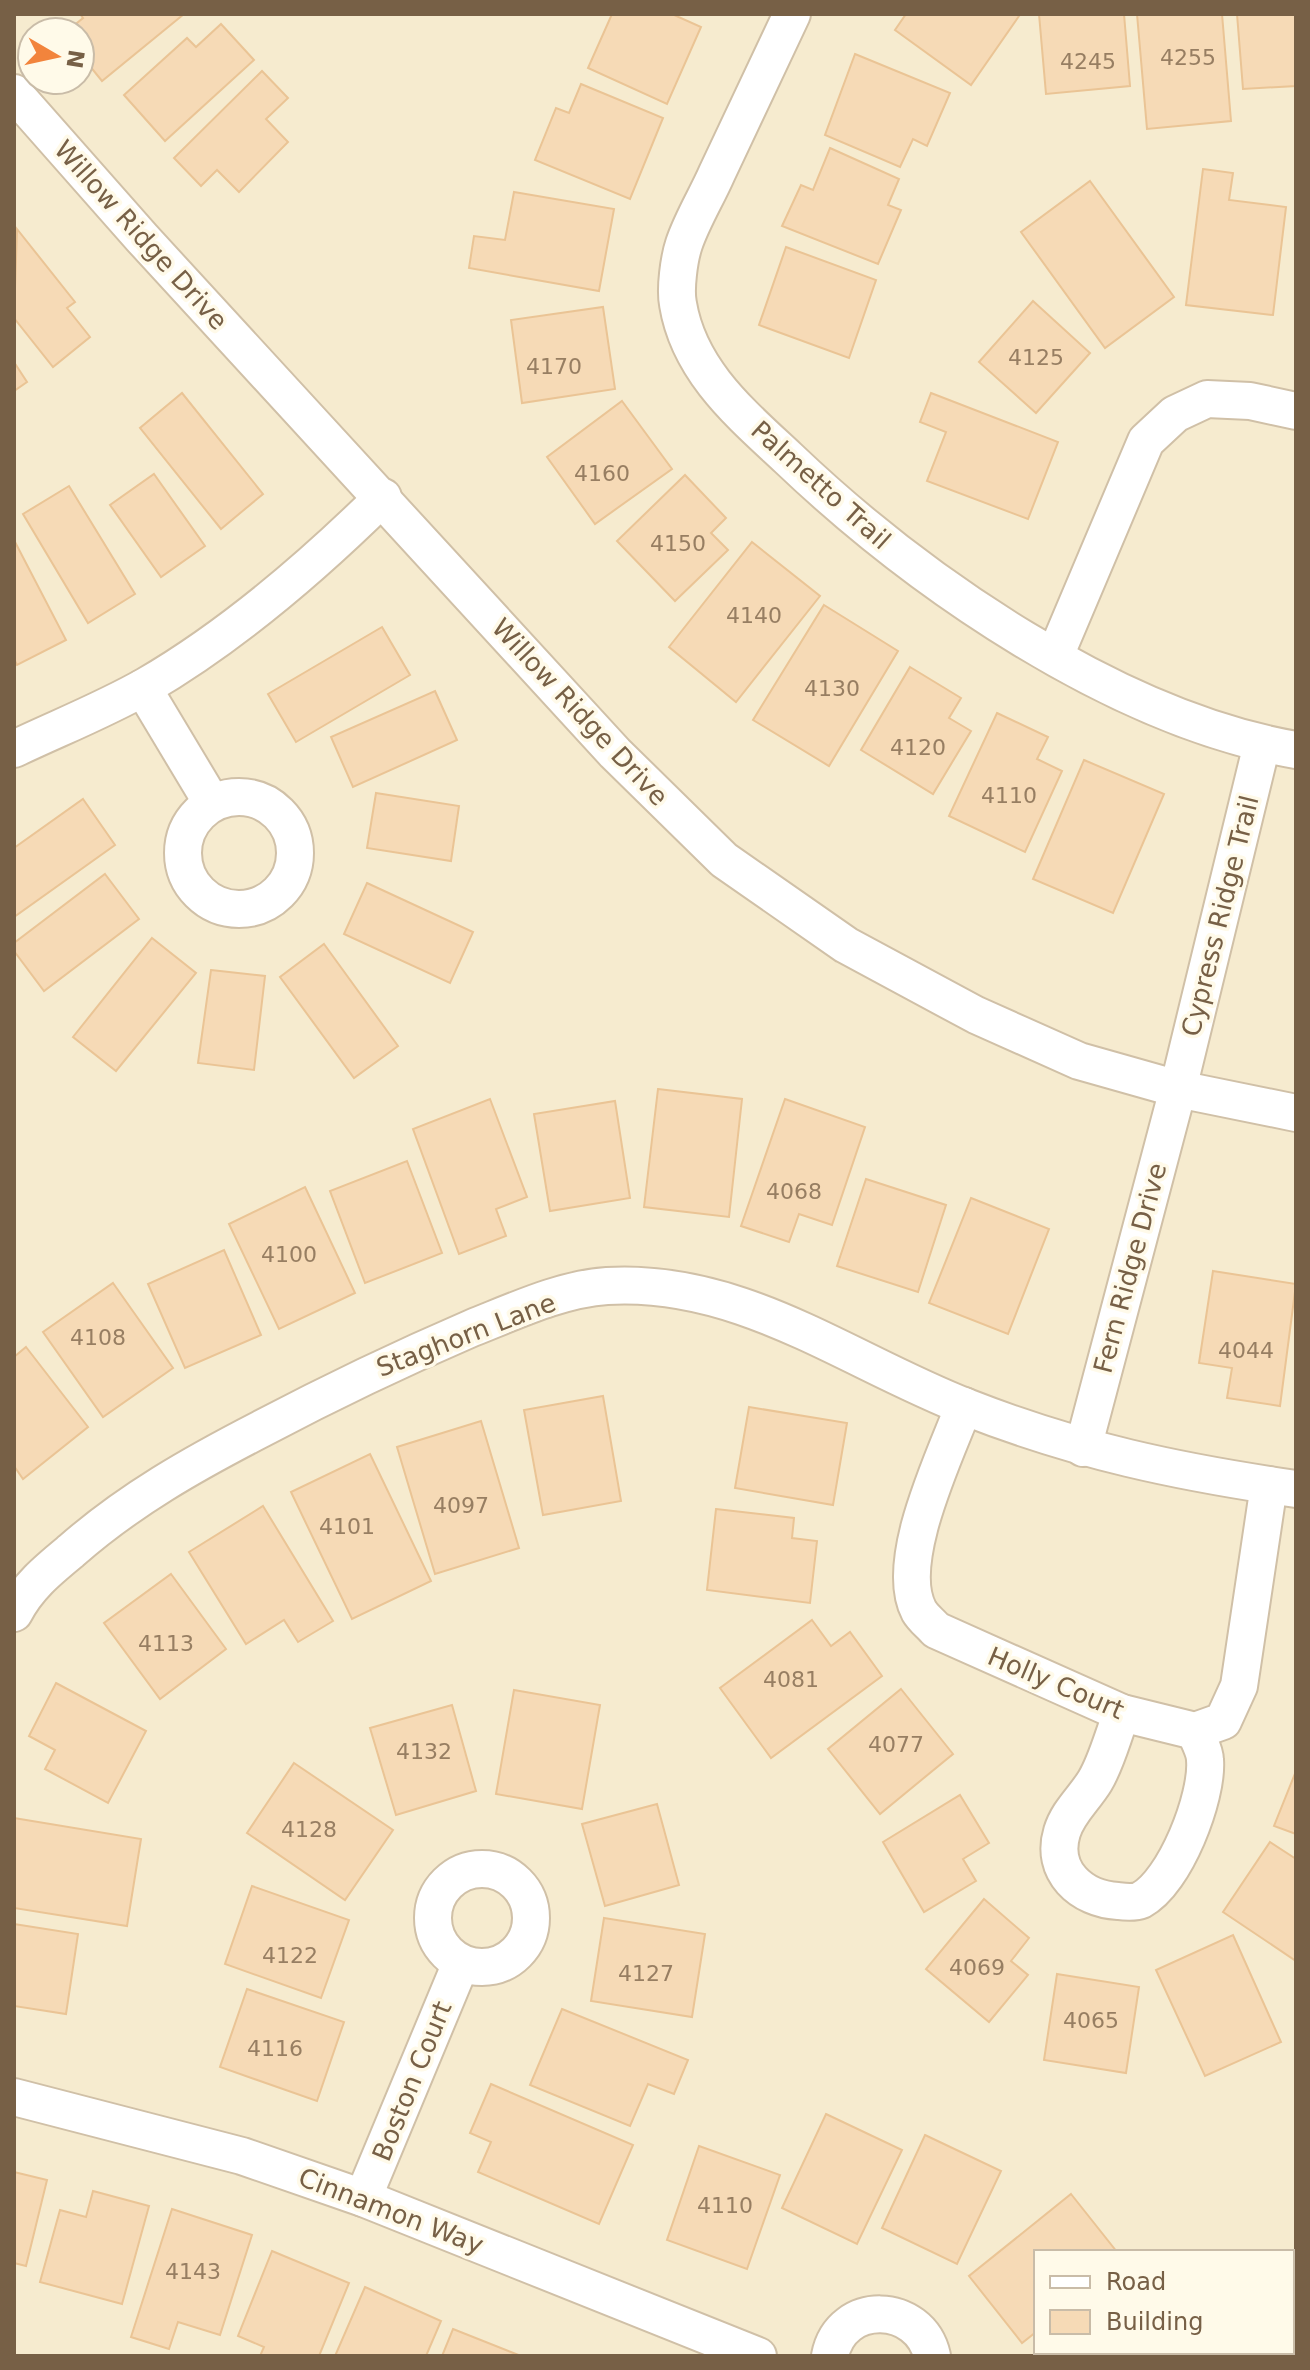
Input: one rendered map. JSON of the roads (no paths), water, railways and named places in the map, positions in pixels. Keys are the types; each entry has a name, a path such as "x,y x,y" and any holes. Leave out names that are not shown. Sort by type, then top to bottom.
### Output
{"street":[{"name":"Palmetto Trail","path":"792,14 683,245 677,302 690,348 724,398 840,508 943,589 1055,656 1153,706 1279,747"},
{"name":"Willow Ridge Drive","path":"14,93 26,131 383,497 615,753 724,860 846,945 976,1015 1079,1061 1178,1089 1296,1113"},
{"path":"1055,656 1146,441 1175,414 1207,399 1250,401 1296,411"},
{"path":"14,749 143,688 196,655 336,543 383,497"},
{"path":"143,688 212,803"},
{"name":"Cypress Ridge Trail","path":"1178,1089 1279,747"},
{"name":"Fern Ridge Drive","path":"1083,1448 1178,1089"},
{"name":"Staghorn Lane","path":"14,1613 26,1589 100,1525 165,1479 373,1370 531,1304 606,1286 699,1292 782,1320 964,1406 1083,1448 1180,1472 1283,1487"},
{"name":"Holly Court","path":"964,1406 913,1543 912,1573 919,1610 936,1630 1122,1713 1195,1731"},
{"path":"1122,1713 1096,1780 1070,1814 1061,1834 1060,1859 1066,1877 1095,1897 1138,1902 1158,1888 1175,1863 1197,1807 1205,1759 1195,1731 1223,1721 1239,1686 1283,1487"},
{"name":"Boston Court","path":"363,2198 461,1963"},
{"name":"Cinnamon Way","path":"14,2097 242,2156 363,2198 758,2356"},
{"path":"830,2356 842,2329 860,2317 879,2312 900,2316 918,2327 929,2344 932,2356"}]}
